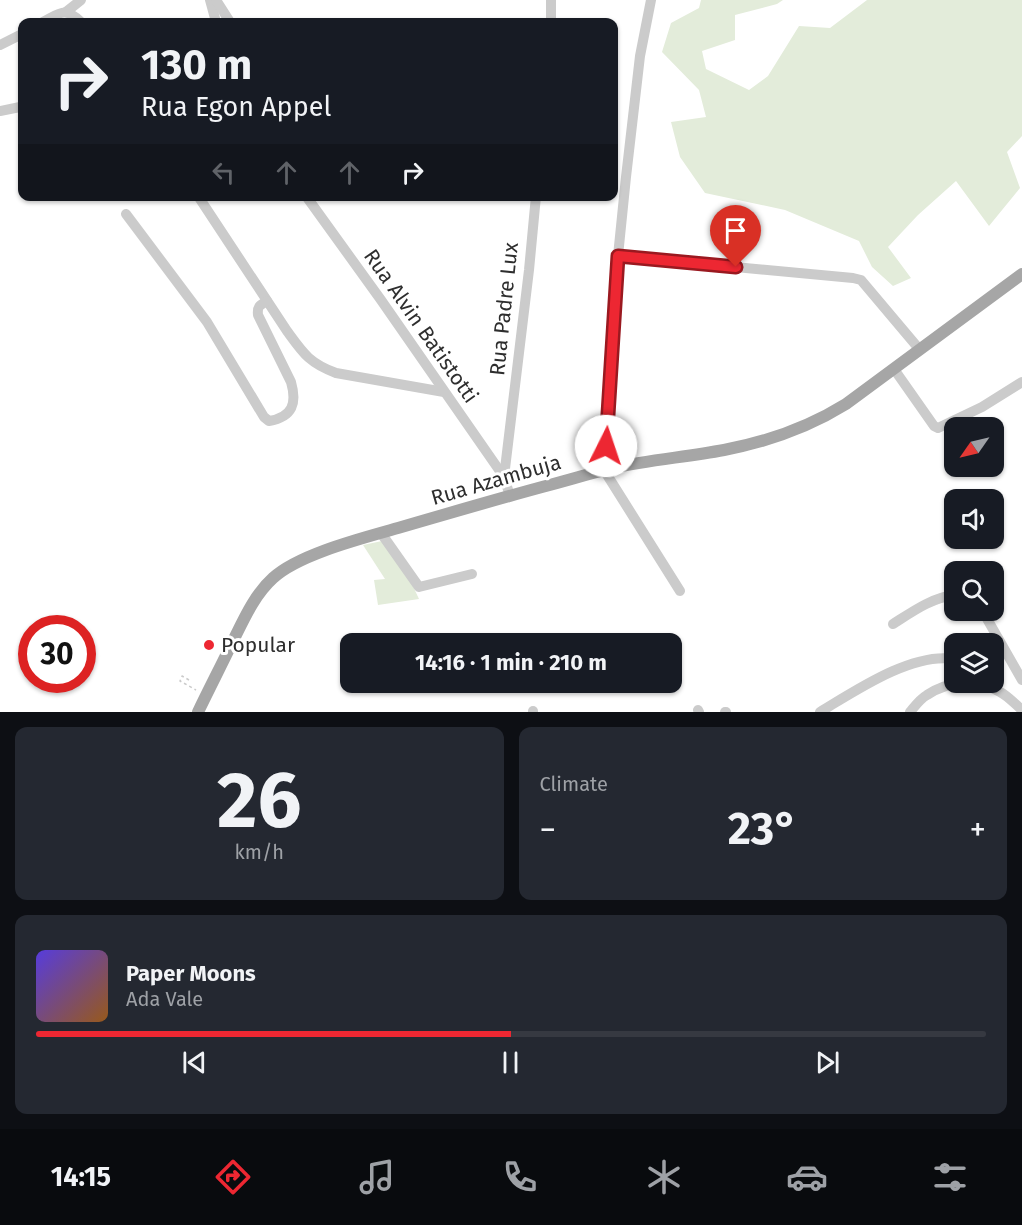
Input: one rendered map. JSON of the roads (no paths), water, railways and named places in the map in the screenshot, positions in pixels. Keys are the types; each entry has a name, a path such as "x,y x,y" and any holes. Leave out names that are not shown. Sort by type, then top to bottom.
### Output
{"main road":[{"name":"Rua Azambuja","path":"198,712 242,624 264,587 273,577 286,569 328,550 381,533 604,470 656,459 723,450 802,427 846,404 1020,279"}],"street":[{"path":"66,12 81,0"},
{"path":"210,0 215,18"},
{"path":"216,0 227,18"},
{"path":"551,0 551,18"},
{"path":"651,0 640,56 618,256 604,470 680,591"},
{"path":"51,18 62,12 72,14 76,18"},
{"path":"0,45 18,36"},
{"path":"0,111 18,107"},
{"path":"201,201 267,301 310,360 320,367 356,378 444,392"},
{"name":"Rua Alvin Batistotti","path":"310,201 504,477"},
{"name":"Rua Padre Lux","path":"510,496 504,477 536,201"},
{"path":"126,214 207,322 264,417 269,421 289,413 294,393 291,382 258,315 257,309 267,301"},
{"path":"618,256 861,280 920,350"},
{"path":"894,369 934,426 938,428 982,407 1022,382"},
{"path":"381,533 419,587 472,574"},
{"path":"893,624 944,596"},
{"path":"988,621 1022,680"},
{"path":"820,712 872,681 902,667 927,660 944,658"},
{"path":"910,712 925,696 944,686"},
{"path":"1004,693 1022,710"}],"place":[{"name":"Popular","path":"209,645"}]}
